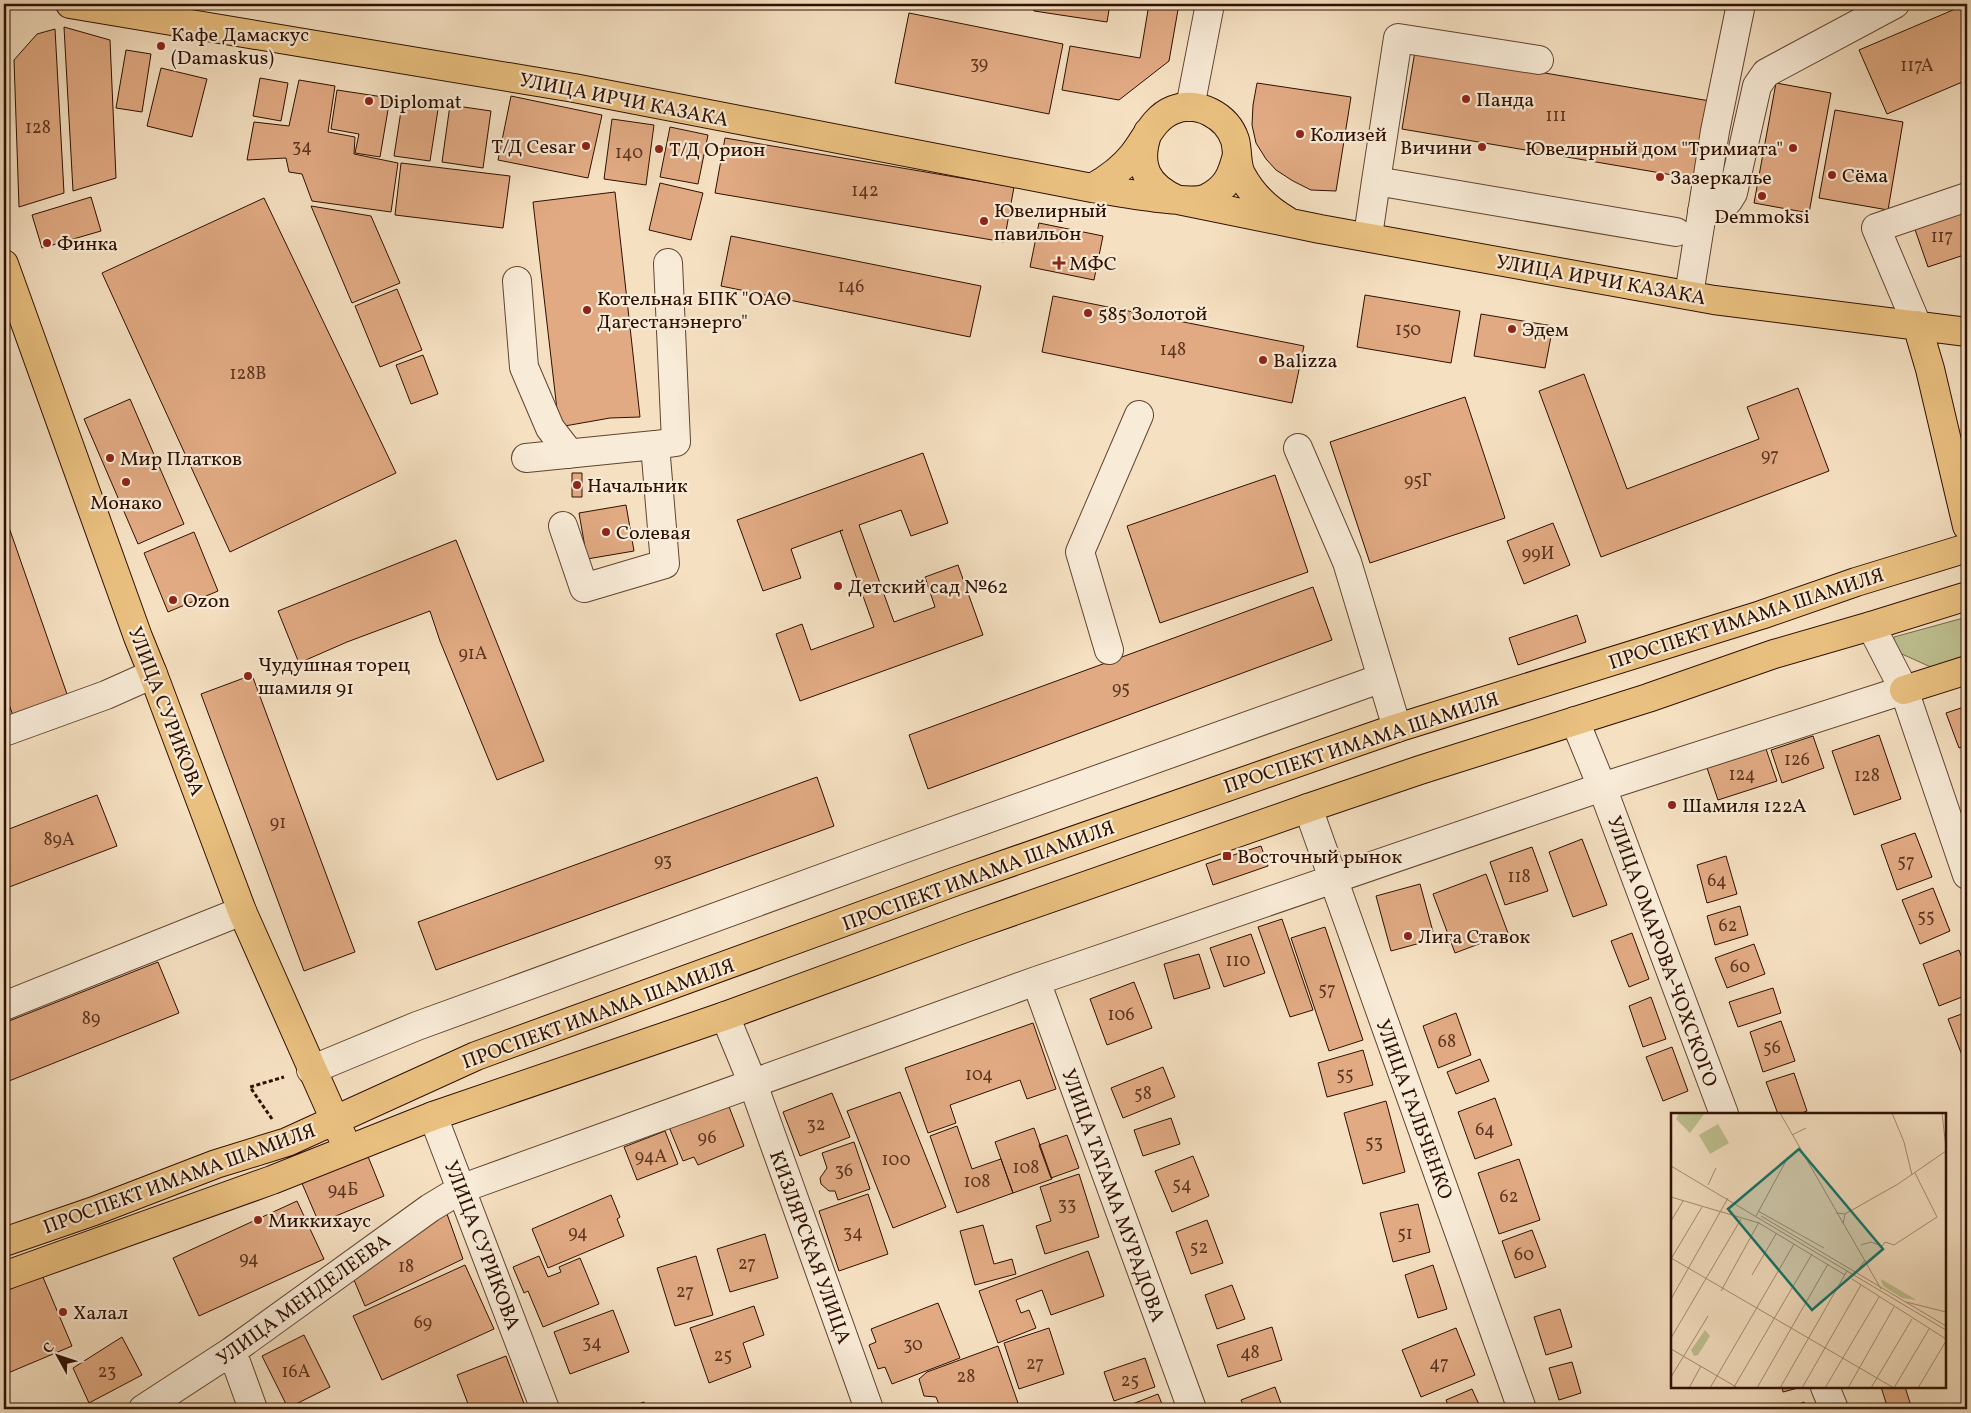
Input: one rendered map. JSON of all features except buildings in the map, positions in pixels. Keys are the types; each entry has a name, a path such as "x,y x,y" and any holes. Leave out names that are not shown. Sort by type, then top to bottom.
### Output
{"main road":[{"name":"УЛИЦА ИРЧИ КАЗАКА","path":"70,4 574,88 1092,188 1178,200 1320,229 1368,236 1689,295 1967,332"},
{"path":"1092,188 1108,178 1134,154 1159,118 1174,109 1190,107 1205,109 1218,116 1232,134 1235,140 1240,171 1248,187 1273,213 1287,221"},
{"path":"1148,132 1143,145 1146,174 1154,185 1165,194 1178,200 1205,199 1221,189 1233,174 1237,155"},
{"name":"УЛИЦА СУРИКОВА","path":"4,264 138,637 242,911 348,1151"},
{"path":"1917,325 1930,369 1967,526"},
{"name":"ПРОСПЕКТ ИМАМА ШАМИЛЯ","path":"4,1242 94,1211 216,1164 286,1142 476,1056 936,888 1397,728 1761,615 1856,582 1967,548"},
{"name":"ПРОСПЕКТ ИМАМА ШАМИЛЯ","path":"4,1276 272,1180 433,1116 724,1016 968,927 1308,808 1774,654 1967,596"},
{"path":"1904,690 1967,670"},
{"name":"УЛИЦА СУРИКОВА","path":"423,1081 433,1116"}],"street":[{"path":"1190,107 1210,4"},
{"path":"1689,295 1715,131 1741,4"},
{"path":"1702,211 1728,201 1733,193 1757,86 1766,73 1895,4"},
{"path":"1368,236 1398,38 1539,60"},
{"path":"1376,180 1676,232"},
{"path":"1917,325 1876,228 1967,197"},
{"path":"526,458 676,442 668,263"},
{"path":"517,281 524,367 550,428 570,454"},
{"path":"1109,650 1080,552 1139,415"},
{"path":"563,526 584,588 665,564 655,445"},
{"path":"1298,448 1347,562 1397,728"},
{"path":"1871,626 1904,690 1967,875"},
{"path":"4,732 106,695 153,674"},
{"path":"311,1070 416,1026 896,851 1382,678"},
{"name":"УЛИЦА МЕНДЕЛЕЕВА","path":"143,1409 232,1351 430,1208 463,1188 1036,981 1602,787 1904,690"},
{"name":"УЛИЦА ОМАРОВА-ЧОХСКОГО","path":"1575,721 1602,787 1724,1113"},
{"name":"УЛИЦА ГАЛЬЧЕНКО","path":"1308,808 1522,1409"},
{"path":"4,1006 242,911"},
{"name":"УЛИЦА ТАТАМА МУРАДОВА","path":"1036,981 1192,1409"},
{"name":"КИЗЛЯРСКАЯ УЛИЦА","path":"724,1016 754,1084 869,1409"},
{"name":"УЛИЦА СУРИКОВА","path":"433,1116 463,1188 546,1409"},
{"path":"232,1351 253,1409"},
{"path":"1825,1388 1834,1409"}],"path":[{"path":"274,1122 250,1087 311,1070"}],"green space":[{"path":"1967,617 1967,654 1933,668 1893,650 1894,637"}],"place":[{"name":"Кафе Дамаскус (Damaskus)","path":"161,46"},
{"name":"Панда","path":"1466,99"},
{"name":"Diplomat","path":"369,101"},
{"name":"Колизей","path":"1300,134"},
{"name":"Т/Д Cesar","path":"586,146"},
{"name":"Вичини","path":"1482,147"},
{"name":"Ювелирный дом \"Тримиата\"","path":"1793,148"},
{"name":"Т/Д Орион","path":"659,149"},
{"name":"Сёма","path":"1832,175"},
{"name":"Зазеркалье","path":"1660,177"},
{"name":"Demmoksi","path":"1762,196"},
{"name":"Ювелирный павильон","path":"984,221"},
{"name":"Финка","path":"47,243"},
{"name":"МФС","path":"1059,263"},
{"name":"Котельная БПК \"ОАО Дагестанэнерго\"","path":"587,310"},
{"name":"585 Золотой","path":"1088,313"},
{"name":"Эдем","path":"1512,329"},
{"name":"Balizza","path":"1263,360"},
{"name":"Мир Платков","path":"110,458"},
{"name":"Монако","path":"126,482"},
{"name":"Начальник","path":"577,485"},
{"name":"Солевая","path":"606,532"},
{"name":"Детский сад №62","path":"838,586"},
{"name":"Ozon","path":"173,600"},
{"name":"Чудушная торец шамиля 91","path":"248,676"},
{"name":"Шамиля 122А","path":"1672,805"},
{"name":"Восточный рынок","path":"1227,856"},
{"name":"Лига Ставок","path":"1408,936"},
{"name":"Миккихаус","path":"258,1220"},
{"name":"Халал","path":"63,1312"}]}
